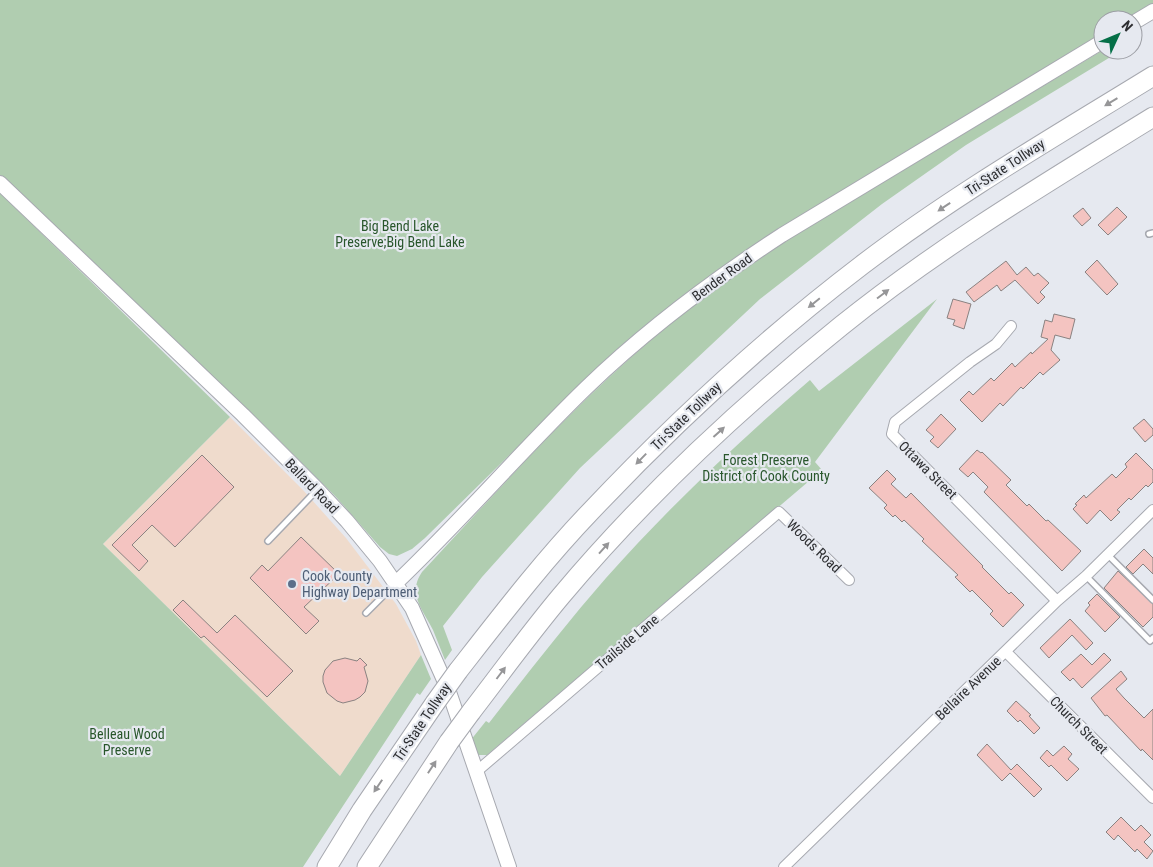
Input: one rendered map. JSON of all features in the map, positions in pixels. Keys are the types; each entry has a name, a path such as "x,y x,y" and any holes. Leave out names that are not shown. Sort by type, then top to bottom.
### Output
{"highway":[{"name":"Tri-State Tollway","path":"327,867 362,810 458,671 534,575 590,512 646,454 750,356 833,288 908,232 1035,148 1153,76"},
{"path":"367,867 449,742 471,712 562,595 616,534 662,487 778,378 843,325 995,214 1153,117"}],"street":[{"name":"Bender Road","path":"396,583 586,388 632,346 738,264 1093,47"},
{"name":"Ballard Road","path":"0,183 243,415 318,490 347,521 396,583 412,608 448,689 509,867"},
{"name":"Ottawa Street","path":"1011,326 996,344 970,362 895,422 892,434 1057,601"},
{"name":"Bellaire Avenue","path":"784,867 1153,510"},
{"name":"Woods Road","path":"780,512 849,580"},
{"name":"Trailside Lane","path":"476,772 780,512"},
{"name":"Church Street","path":"1006,652 1153,798"}],"lane":[{"path":"268,541 318,490"},
{"path":"1108,554 1153,600"},
{"path":"1086,576 1150,641 1153,638"},
{"path":"366,613 396,583"}],"shaded area":[{"path":"230,417 303,490 346,538 396,604 416,641 421,655 340,776 103,544"}],"green space":[{"name":"Big Bend Lake Preserve;Big Bend Lake","path":"0,0 1153,0 1153,4 1143,10 1093,10 1093,40 767,237 696,286 604,362 425,538 412,549 397,556 389,554 380,547 336,497 268,429 0,175"},
{"path":"1093,56 1093,60 1106,60 966,145 882,204 760,299 580,468 482,577 443,626 452,650 445,660 416,595 418,580 422,572 545,440 642,347 730,278 841,206"},
{"name":"Belleau Wood Preserve","path":"0,193 230,417 103,544 340,776 421,655 431,679 420,695 417,693 303,867 0,867"},
{"name":"Forest Preserve District of Cook County","path":"937,299 815,462 822,470 487,755 479,755 476,752 470,741 486,721 489,723 606,578 679,500 730,451 810,380 819,391"}],"building":[{"path":"1117,207 1127,217 1108,235 1098,225"},
{"path":"1083,208 1091,218 1082,226 1073,216"},
{"path":"1097,260 1118,284 1107,295 1085,272"},
{"path":"1006,261 1017,275 1026,267 1034,276 1038,273 1049,283 1040,292 1045,297 1038,304 1015,280 1001,291 997,285 974,302 966,292"},
{"path":"953,299 971,304 964,329 953,325 955,320 947,318"},
{"path":"1054,314 1075,319 1070,339 1055,335 1051,350 1060,360 1043,375 1040,372 1023,389 1021,387 1003,406 1000,403 982,422 960,400 969,391 973,395 991,378 994,381 1012,363 1015,367 1031,352 1032,354 1048,339 1041,337 1045,320 1052,322"},
{"path":"941,414 956,429 938,448 930,441 934,437 926,430"},
{"path":"1144,419 1153,429 1153,435 1145,442 1133,428"},
{"path":"977,450 982,452 1011,480 1006,485 1027,506 1029,504 1081,551 1062,571 984,492 988,487 973,472 968,477 959,469"},
{"path":"1136,453 1153,470 1153,482 1148,487 1146,485 1131,500 1129,498 1117,510 1120,512 1111,521 1100,510 1087,524 1073,509 1077,505 1075,504 1084,495 1086,498 1112,474 1116,478 1127,467 1125,464"},
{"path":"202,455 234,487 175,547 152,525 132,545 148,561 139,571 112,545"},
{"path":"887,470 896,479 891,484 906,498 911,493 1009,594 1011,592 1024,605 1003,627 990,614 993,611 972,590 970,592 955,577 958,575 922,541 924,539 904,520 902,522 895,515 893,517 884,508 887,505 869,488"},
{"name":"Cook County Highway Department","path":"301,537 339,574 304,607 319,621 306,634 250,578 262,565 268,571"},
{"path":"1144,549 1153,558 1153,574 1143,564 1133,574 1126,567"},
{"path":"1118,571 1153,604 1153,617 1143,627 1104,588"},
{"path":"1097,594 1120,617 1105,632 1085,611 1090,605 1088,603"},
{"path":"183,600 217,633 235,615 293,671 267,697 204,636 201,638 173,610"},
{"path":"1070,619 1093,643 1086,650 1072,635 1049,658 1040,648"},
{"path":"1104,653 1111,660 1082,688 1073,678 1070,681 1061,672 1081,654 1092,665"},
{"path":"345,658 357,661 360,658 367,665 364,667 368,681 365,692 360,697 343,703 327,693 323,676 325,670 333,661"},
{"path":"1121,671 1127,679 1116,689 1144,718 1153,709 1153,760 1142,749 1141,751 1107,715 1105,716 1091,698"},
{"path":"1016,701 1031,715 1029,716 1040,728 1034,734 1020,720 1018,722 1007,711"},
{"path":"987,744 1011,770 1017,764 1042,789 1034,797 1010,773 1002,781 977,755"},
{"path":"1064,746 1072,754 1068,759 1079,769 1067,781 1051,765 1049,767 1040,758 1047,750 1053,756"},
{"path":"1121,817 1135,831 1141,825 1151,835 1144,842 1153,851 1147,859 1137,849 1135,852 1118,835 1114,840 1106,832"}],"place":[{"name":"Cook County Highway Department","path":"292,584"}]}
